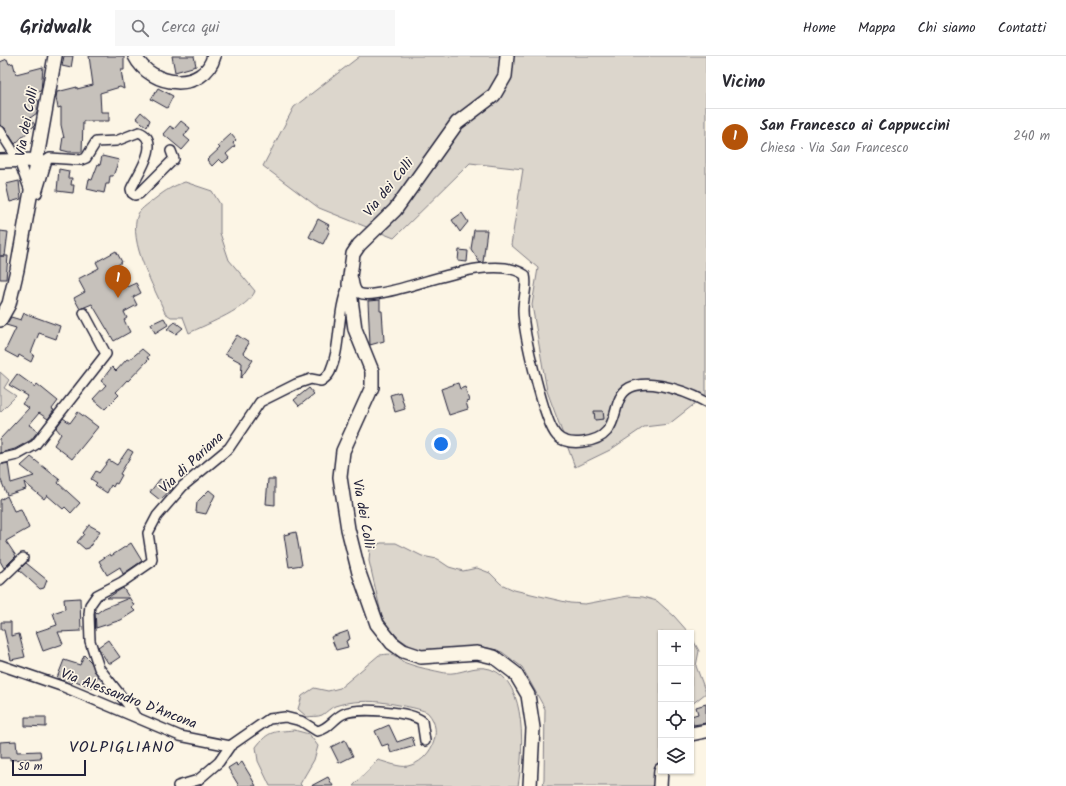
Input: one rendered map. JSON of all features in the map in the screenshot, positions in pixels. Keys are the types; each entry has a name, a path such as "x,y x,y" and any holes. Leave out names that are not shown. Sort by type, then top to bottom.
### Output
{"street":[{"name":"Via dei Colli","path":"0,320 9,304 55,56"},
{"path":"136,56 154,76 172,83 189,81 198,76 210,67 214,56"},
{"name":"Via dei Colli","path":"507,56 505,76 494,95 457,123 395,210 370,234 353,254 349,284 355,329 372,371 372,387 343,451 340,477 348,529 359,572 377,624 392,644 403,651 421,657 477,653 494,657 515,673 528,694 533,728 530,786"},
{"path":"0,131 19,161 30,192"},
{"name":"Via dei Colli","path":"30,192 37,193 47,160 50,158 81,160 86,158 96,142 116,141 139,132 147,139 150,149 131,189 132,193 135,195 139,194 174,159 170,151"},
{"path":"0,161 36,160"},
{"path":"370,234 358,255 353,277 354,288 359,292 370,295 390,292 459,272 480,269 516,269 525,275 527,283 523,310 527,345 535,376 552,428 557,436 571,442 592,440 607,432 612,422 620,396 630,388 651,383 658,384 706,402"},
{"name":"Via di Pariana","path":"135,716 99,668 94,656 89,626 90,605 97,595 122,582 151,562 152,559 148,533 157,516 183,486 229,448 260,402 296,384 312,378 321,381 329,375 334,359 343,297 349,284"},
{"path":"0,459 17,455 35,445 106,354 84,313"},
{"path":"0,580 23,558"},
{"name":"Via Alessandro D'Ancona","path":"0,665 64,687 180,736 230,746"},
{"path":"178,786 198,780 209,772 230,746 262,723 278,717 293,718 317,730 329,726 350,711 369,710 418,717 422,721 425,741"},
{"path":"694,733 706,731"},
{"path":"660,786 661,774"}],"shaded area":[{"path":"360,56 706,56 706,395 669,424 644,427 610,450 575,467 547,391 532,305 538,268 511,245 523,169 470,163 394,238 319,208 263,166 294,107"},
{"path":"185,182 212,191 220,204 220,233 229,260 255,291 245,303 236,309 189,333 183,317 171,317 165,313 149,278 136,238 136,225 139,212 166,190"},
{"path":"0,372 9,380 4,388 16,396 0,412"},
{"path":"381,543 396,543 422,556 437,559 449,567 463,571 477,568 490,573 501,584 514,590 570,603 585,604 628,596 643,597 657,601 674,616 686,630 658,630 658,774 660,774 658,786 543,786 545,709 522,667 502,652 488,648 474,647 438,652 413,648 400,639 390,629 382,617 369,561 370,547"},
{"path":"694,642 699,651 696,666 706,693 694,703"},
{"path":"392,654 411,665 445,673 457,673 484,668 490,669 503,676 512,688 517,703 520,721 522,739 518,786 353,786 378,760 401,766 408,766 416,763 428,752 433,745 435,737 433,721 428,713 409,707 381,702 354,702 335,706 320,716 307,717 298,709 302,696 314,688 328,691 340,688 379,655"},
{"path":"294,730 309,734 318,746 314,760 300,784 302,786 270,786 258,761 256,747 265,737 272,733"}],"building":[{"path":"64,56 73,56 71,68 62,66"},
{"path":"89,56 124,56 124,70 121,70 124,89 120,87 100,93 101,112 109,112 109,121 83,121 82,152 69,152 61,150 63,137 64,138 61,125 61,107 58,108 56,98 57,92 93,85"},
{"path":"172,56 194,56 196,66 175,72"},
{"path":"7,59 9,64 13,63 16,74 43,67 41,91 32,93 39,102 37,113 30,118 35,125 15,144 5,128 0,125 0,62"},
{"path":"158,88 173,96 167,108 151,99"},
{"path":"141,112 150,120 147,127 136,118"},
{"path":"181,121 190,128 184,136 190,141 182,150 163,134 170,126 174,129"},
{"path":"231,134 236,140 233,143 235,146 226,154 229,158 223,163 219,159 212,166 207,160 220,148 218,146"},
{"path":"102,156 119,160 113,176 110,176 109,184 106,184 104,193 87,189 89,179 92,180 98,164 100,165"},
{"path":"59,169 69,171 68,178 72,178 71,185 74,185 73,193 57,191"},
{"path":"19,181 21,199 10,202 6,184"},
{"path":"462,213 468,222 460,232 452,220"},
{"path":"318,219 329,225 327,228 330,230 323,244 309,237"},
{"path":"474,230 487,230 483,262 480,263 471,249"},
{"path":"0,231 8,232 5,256 8,256 6,279 0,279"},
{"path":"459,250 468,251 467,262 458,261"},
{"path":"116,251 122,262 116,266 127,287 136,283 141,293 133,297 137,305 124,312 127,318 124,320 130,332 114,341 92,304 80,309 74,298 85,292 78,279 99,268 96,262"},
{"path":"380,300 384,341 370,345 368,301"},
{"path":"24,313 60,326 56,339 39,333 31,353 34,355 31,362 19,355 18,358 5,351 16,328 6,325 11,317 21,320"},
{"path":"164,318 168,325 155,333 151,324"},
{"path":"175,322 183,328 176,334 167,329"},
{"path":"237,335 249,343 243,353 253,360 241,378 242,363 225,354"},
{"path":"142,349 149,355 147,358 149,359 116,392 119,395 105,409 93,399 106,385 101,381 112,367 116,371 127,359 129,360"},
{"path":"17,374 35,387 37,384 58,401 52,409 54,410 48,419 39,413 29,425 38,431 31,440 15,449 0,453 0,439 29,408 22,404 28,396 9,385"},
{"path":"458,383 460,389 465,387 469,401 466,402 468,409 449,415 441,389"},
{"path":"309,388 314,394 299,406 294,400"},
{"path":"400,392 405,409 395,412 390,395"},
{"path":"594,411 603,411 604,419 595,420"},
{"path":"78,412 98,427 72,459 54,445 61,434 56,428 63,418 70,423"},
{"path":"128,449 133,452 120,474 122,475 117,484 115,483 113,487 111,485 107,493 95,485 97,483 91,479 96,471 99,473 109,460 117,465"},
{"path":"31,457 60,480 58,483 80,503 71,513 65,507 63,509 47,495 44,499 24,482 26,489 7,495 0,478 0,465 8,463 11,483 34,476 21,466"},
{"path":"160,479 173,488 160,500 150,492"},
{"path":"268,479 275,479 275,505 266,504"},
{"path":"209,490 215,495 206,514 196,512 197,502"},
{"path":"7,496 14,511 21,509 29,528 6,541 16,556 4,568 0,561 0,500"},
{"path":"89,525 100,531 89,548 85,549 77,542"},
{"path":"296,532 302,565 289,567 284,535"},
{"path":"131,543 142,561 123,574 120,567 107,575 99,561 110,554 111,556"},
{"path":"26,563 47,580 44,588 40,589 19,570"},
{"path":"123,588 134,605 131,607 135,611 121,620 96,628 95,611 97,613 104,608 129,598 107,598"},
{"path":"80,598 81,631 58,632 63,644 43,651 36,632 57,625 53,613 65,609 64,599"},
{"path":"1,622 11,622 11,636 19,634 25,657 11,660 4,630 1,630"},
{"path":"348,631 350,639 346,641 348,647 336,650 331,637"},
{"path":"108,640 120,657 111,663 108,663 98,647"},
{"path":"84,655 91,662 98,676 93,688 73,680 71,684 57,678 64,660 80,665"},
{"path":"706,704 706,723 694,725 694,715 698,714 696,707"},
{"path":"25,717 46,717 46,727 25,726"},
{"path":"389,725 397,742 412,737 415,746 391,753 388,744 382,746 375,731"},
{"path":"345,740 353,756 339,763 331,747"},
{"path":"16,741 17,752 40,751 41,758 10,760 10,758 0,758 0,742"},
{"path":"242,762 256,786 239,786 228,768 236,763 237,766"},
{"path":"328,777 333,786 311,786"}],"place":[{"name":"San Francesco ai Cappuccini","path":"118,298"}],"district":[{"name":"VOLPIGLIANO","path":"122,746"}]}
